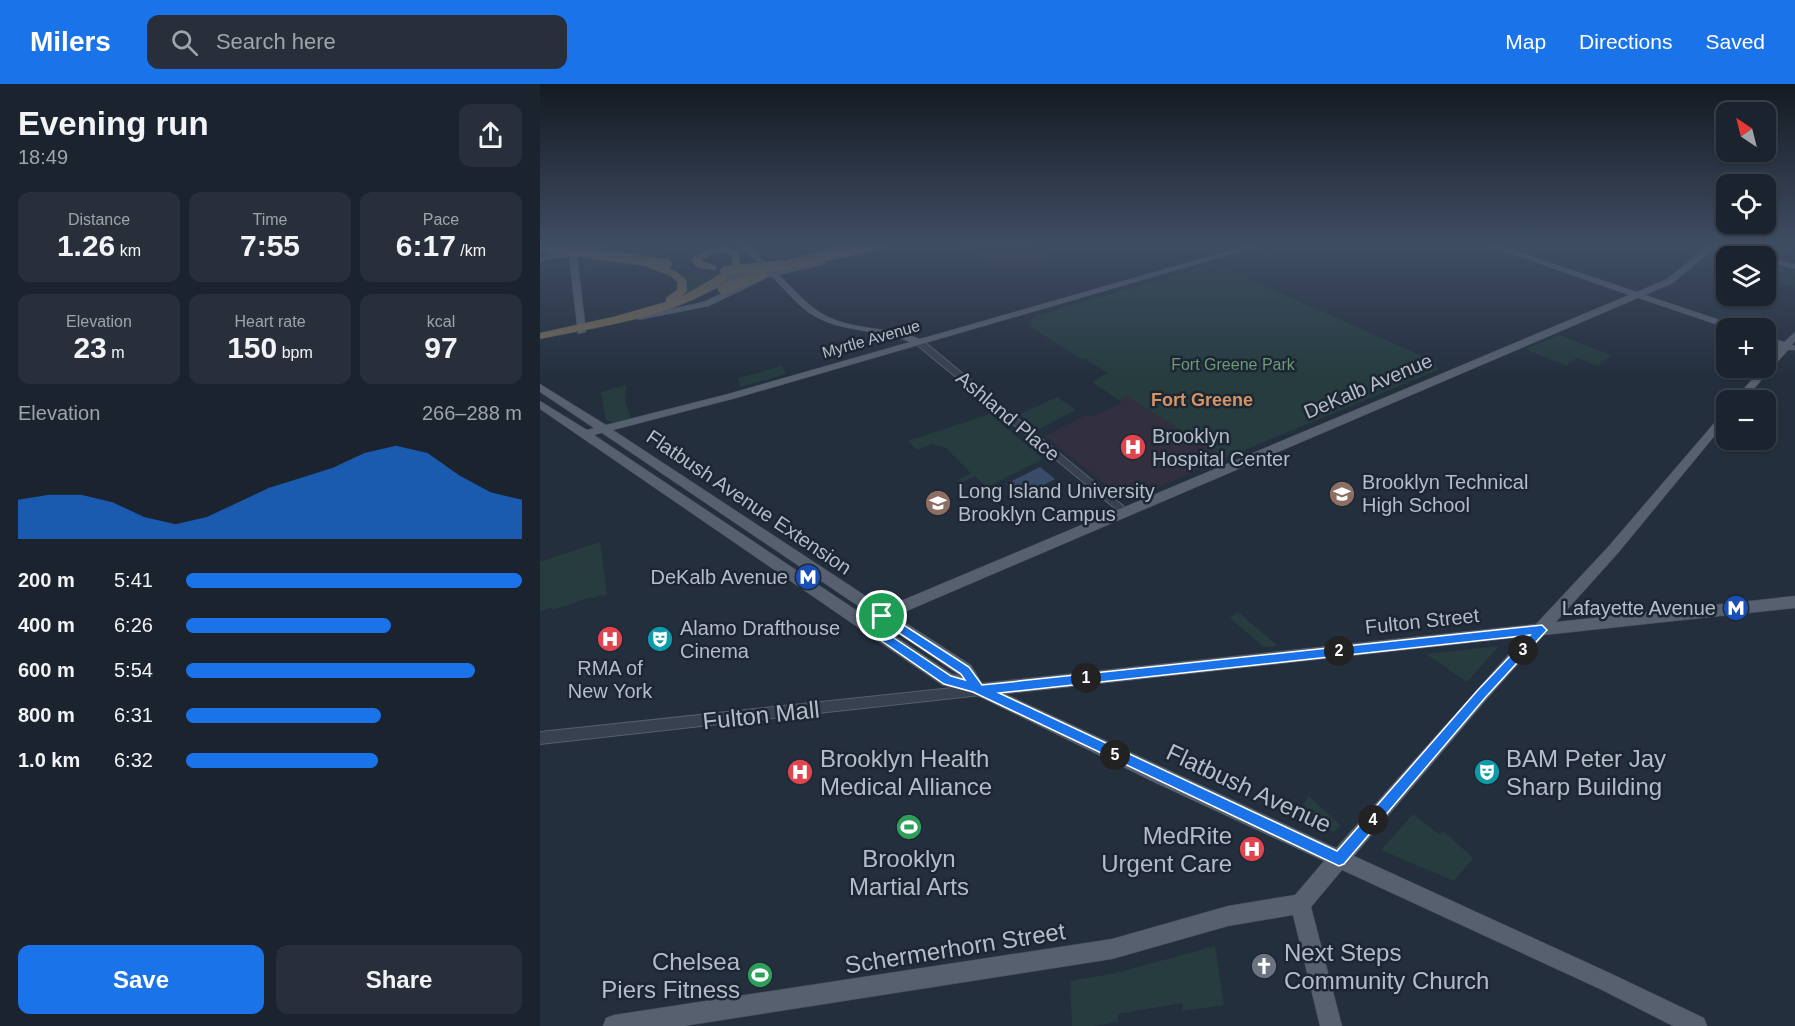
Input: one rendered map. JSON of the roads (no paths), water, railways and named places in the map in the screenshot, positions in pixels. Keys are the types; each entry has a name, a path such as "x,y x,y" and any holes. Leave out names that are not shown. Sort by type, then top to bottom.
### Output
{"highway":[{"path":"540,342 664,303 683,288"},
{"path":"616,318 658,308 687,297 703,288"},
{"path":"540,336 641,318 734,288"}],"main road":[{"path":"574,288 580,329"},
{"path":"728,291 736,288"},
{"path":"728,291 744,288"},
{"path":"788,288 816,314 835,324 897,333 919,342"},
{"name":"Myrtle Avenue","path":"598,434 1108,288"},
{"path":"1617,288 1716,322"},
{"name":"DeKalb Avenue","path":"864,623 1654,288"},
{"path":"1749,390 1790,347 1795,335"},
{"name":"Flatbush Avenue Extension","path":"540,387 598,434 624,462 948,680 978,689"},
{"name":"Flatbush Avenue Extension","path":"540,404 598,434 965,670 978,689"},
{"path":"1330,1026 1300,904 1481,694 1613,550 1716,428"},
{"name":"Fulton Street","path":"978,689 1795,602"},
{"name":"Flatbush Avenue","path":"978,689 1696,1026"},
{"name":"Schermerhorn Street","path":"614,1026 1112,949 1228,915 1300,904"}],"street":[{"name":"Ashland Place","path":"919,342 1125,512"},
{"name":"Fulton Mall","path":"540,738 978,689"}],"water":[{"path":"1040,467 1055,479 1021,497 1006,484"}],"place":[{"name":"Brooklyn Hospital Center","path":"1133,447"},
{"name":"Brooklyn Technical High School","path":"1342,494"},
{"name":"Long Island University Brooklyn Campus","path":"938,503"},
{"name":"DeKalb Avenue","path":"808,577"},
{"name":"Lafayette Avenue","path":"1736,608"},
{"name":"RMA of New York","path":"610,639"},
{"name":"Alamo Drafthouse Cinema","path":"660,639"},
{"name":"Brooklyn Health Medical Alliance","path":"800,772"},
{"name":"BAM Peter Jay Sharp Building","path":"1487,772"},
{"name":"Brooklyn Martial Arts","path":"909,827"},
{"name":"MedRite Urgent Care","path":"1252,849"},
{"name":"Next Steps Community Church","path":"1264,966"},
{"name":"Chelsea Piers Fitness","path":"760,975"}],"district":[{"name":"Fort Greene","path":"1202,400"}],"park label":[{"name":"Fort Greene Park","path":"1233,364"}]}
